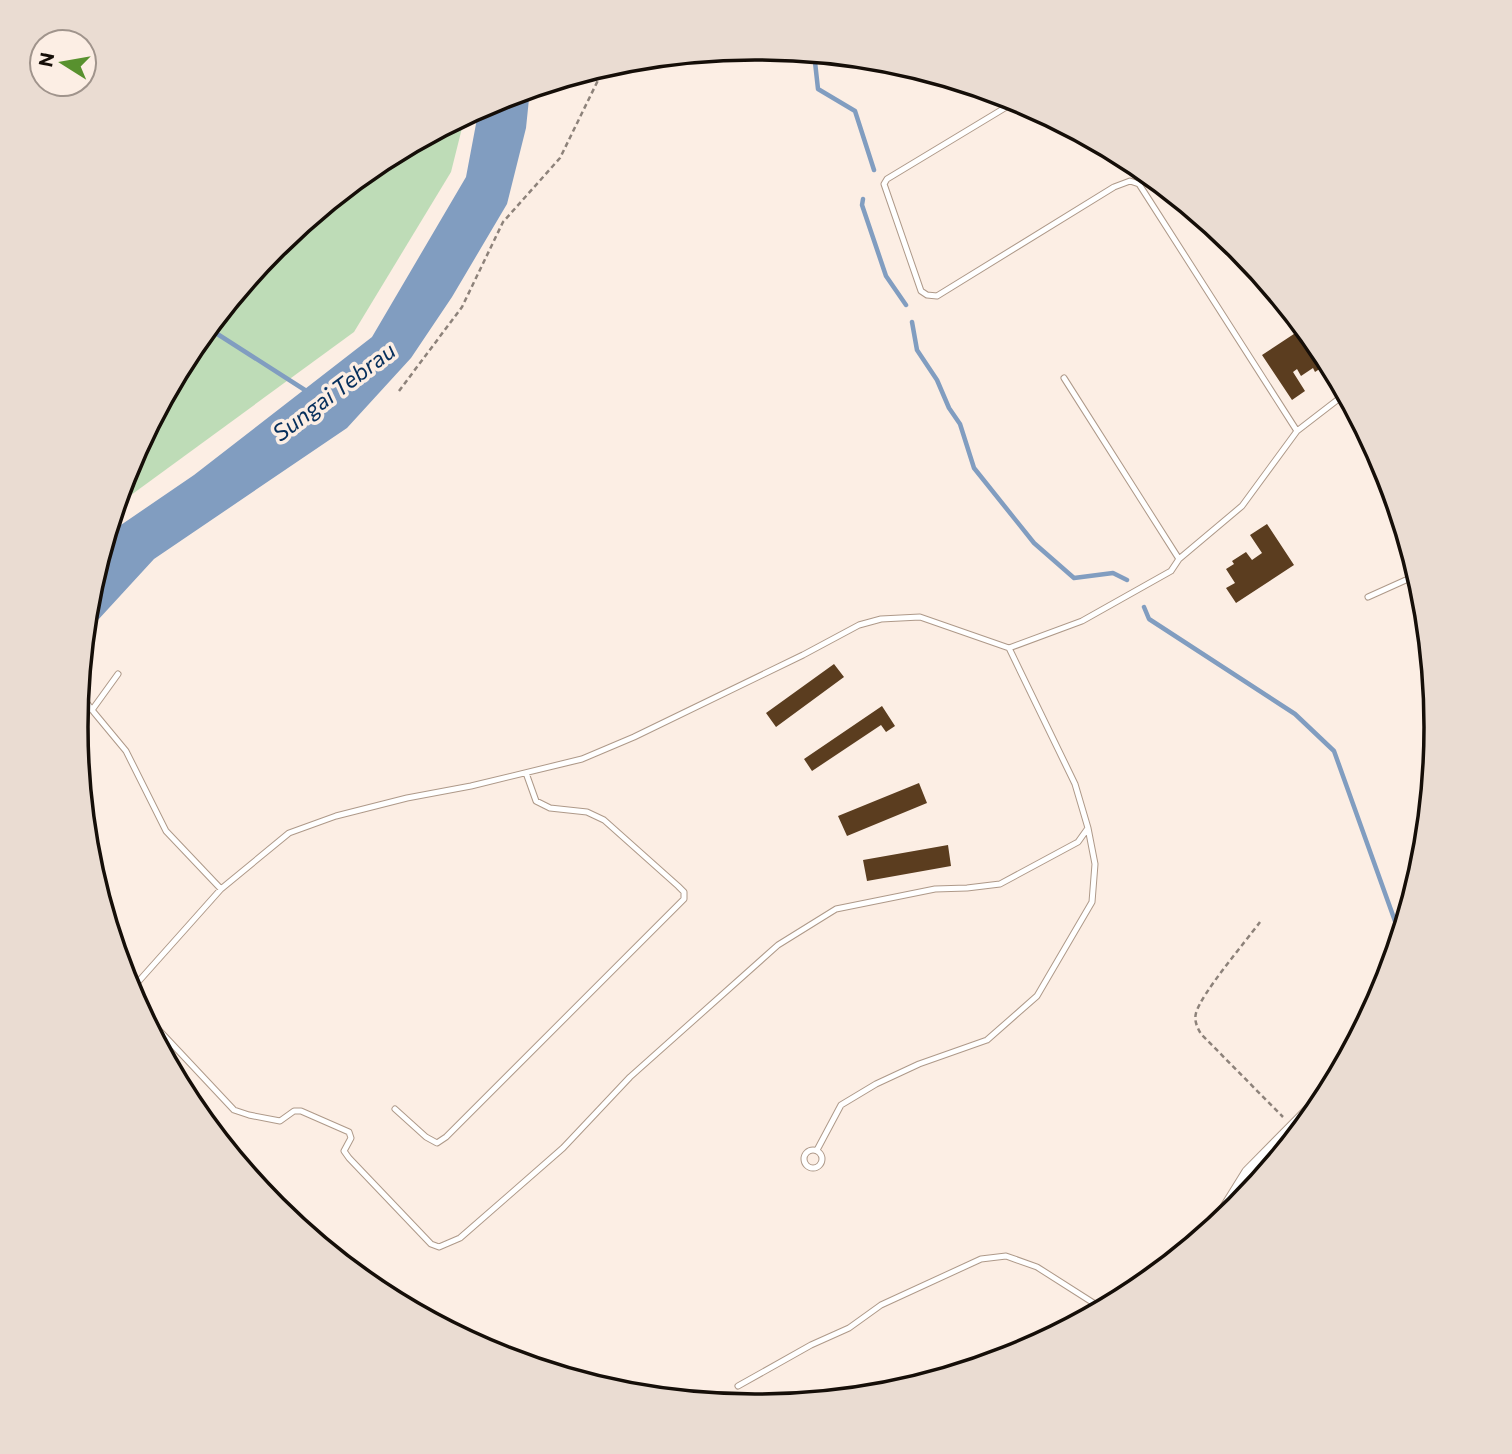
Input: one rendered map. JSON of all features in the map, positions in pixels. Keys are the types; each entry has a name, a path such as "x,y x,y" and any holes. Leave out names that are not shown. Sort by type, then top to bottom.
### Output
{"street":[{"path":"1243,1183 1283,1137"}],"lane":[{"path":"1005,108 887,179 884,184 921,290 928,295 937,296 1114,187 1129,181 1139,184 1297,430"},
{"path":"1064,378 1179,559"},
{"path":"139,981 221,889 289,833 336,816 395,801 526,774 582,759 634,737 859,625 881,619 920,618 1009,648 1082,621 1171,570 1179,559 1242,506 1297,430 1338,400"},
{"path":"1368,597 1407,580"},
{"path":"817,1150 841,1105 876,1084 919,1064 987,1040 1037,996 1092,902 1095,864 1075,784 1009,648"},
{"path":"92,710 118,674"},
{"path":"89,706 125,751 166,831 221,889"},
{"path":"395,1109 426,1138 437,1143 446,1137 684,899 684,892 678,886 604,820 587,812 566,811 536,801 526,774"},
{"path":"165,1036 234,1110 280,1121 294,1111 301,1111 349,1132 351,1138 344,1151 349,1158 431,1244 439,1247 460,1238 563,1147 630,1077 779,945 836,909 935,889 1000,884 1078,842 1088,828"},
{"path":"738,1386 811,1345 849,1328 881,1305 981,1259 1006,1256 1037,1267 1093,1303"}],"path":[{"path":"399,391 462,307 503,222 560,158 599,78"},
{"path":"1260,922 1214,983 1196,1012 1196,1024 1201,1034 1292,1125"}],"green space":[{"path":"462,127 451,172 354,332 130,496 157,432 178,393 226,321 254,287 316,225 350,197 422,149"}],"water":[{"name":"Sungai Tebrau","path":"529,100 526,128 507,204 452,297 411,358 347,428 154,559 97,621 120,526 194,475 372,337 466,177 477,121"}],"building":[{"path":"1295,333 1319,369 1315,372 1313,368 1301,376 1297,369 1293,372 1305,391 1292,400 1262,355"},
{"path":"1267,524 1294,565 1236,603 1226,588 1235,583 1226,569 1234,564 1232,561 1246,552 1252,560 1262,553 1250,535"},
{"path":"834,664 844,677 776,727 766,713"},
{"path":"882,706 895,726 886,732 881,725 812,771 804,759"},
{"path":"919,783 927,803 847,836 838,816"},
{"path":"948,845 951,866 867,881 863,860"}],"waterway":[{"path":"815,62 818,89 855,111 874,170"},
{"path":"863,199 862,205 886,276 906,305"},
{"path":"912,322 917,350 937,380 949,408 960,424 974,468 1034,543 1074,578 1113,573 1127,580"},
{"name":"Sungai Tebrau","path":"217,334 308,392"},
{"path":"1144,607 1149,619 1295,714 1334,751 1395,920"}]}
